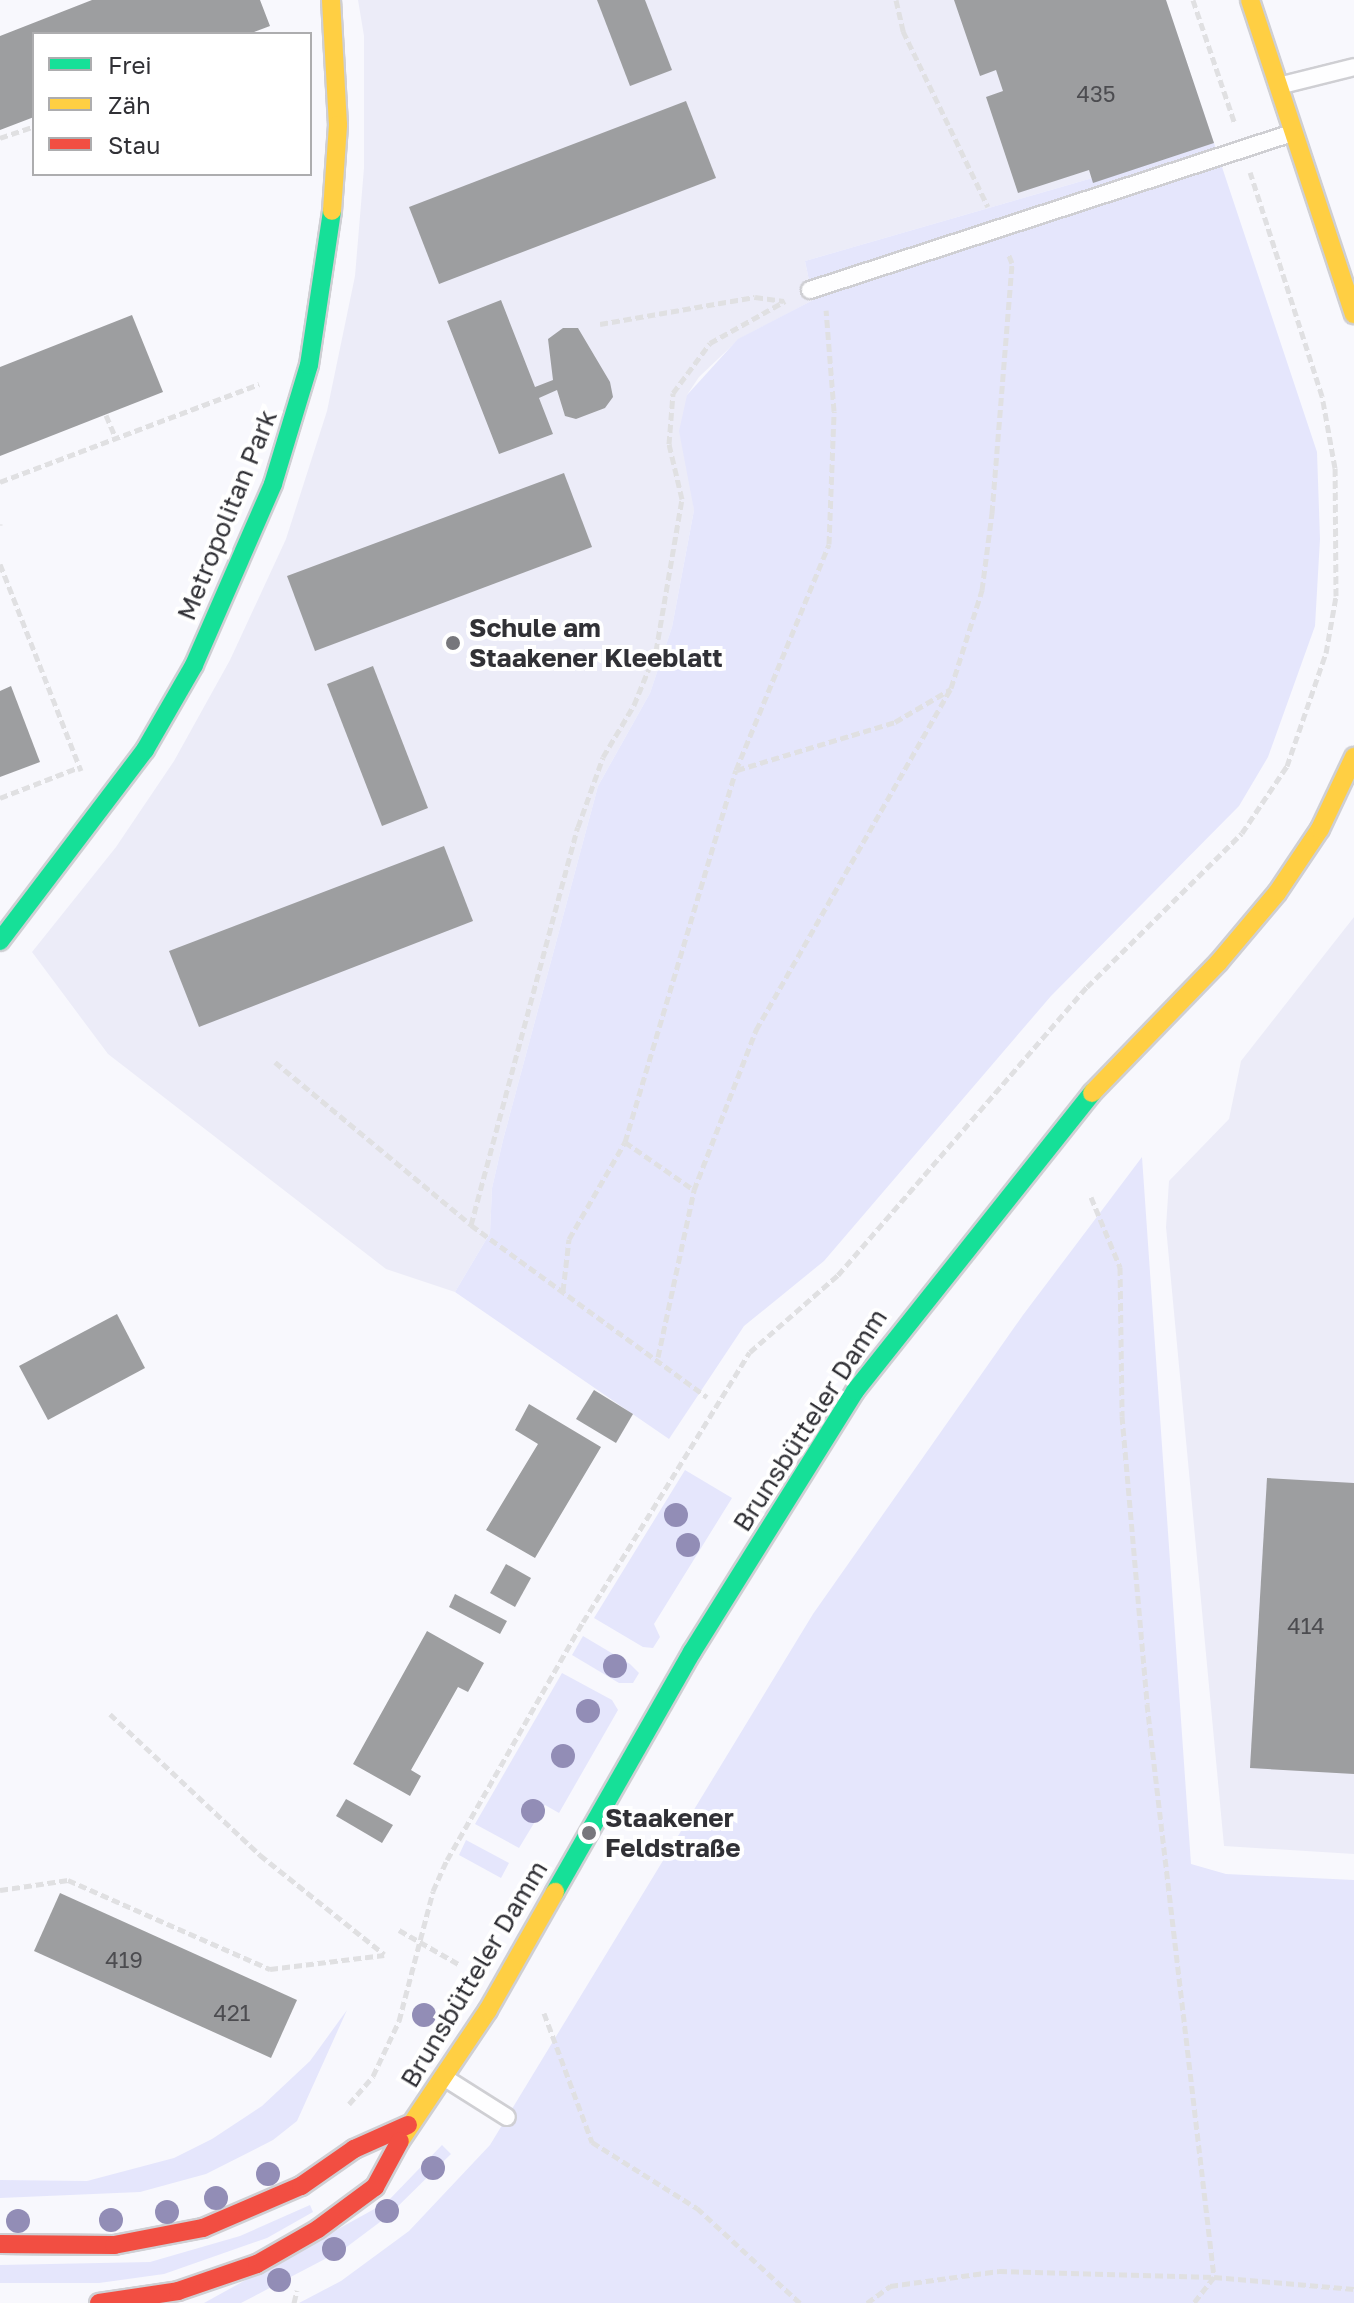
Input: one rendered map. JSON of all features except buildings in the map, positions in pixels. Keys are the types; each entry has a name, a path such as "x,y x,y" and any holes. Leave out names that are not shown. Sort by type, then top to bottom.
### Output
{"main road":[{"name":"Metropolitan Park","path":"0,941 116,794 194,665 273,484 301,394 330,248 338,125 331,0"},
{"path":"1250,0 1354,314"},
{"name":"Brunsbütteler Damm","path":"99,2303 218,2279 318,2229 375,2187 408,2125 445,2078 692,1652 855,1391 903,1325 1103,1079 1218,963 1277,893 1320,829 1354,757"},
{"name":"Brunsbütteler Damm","path":"0,2244 114,2245 203,2228 301,2186 354,2149 408,2125"}],"lane":[{"path":"1278,86 1354,67"},
{"path":"817,288 1294,132"},
{"path":"445,2078 507,2117"}],"path":[{"path":"658,1357 694,1190 756,1030 951,688 982,590 992,513 1012,263 903,31 896,0"},
{"path":"338,2116 373,2076 399,2021 447,1860 583,1622 750,1352 838,1275 1087,987 1242,833 1287,766 1326,653 1336,596 1335,468 1322,396 1193,0"},
{"path":"0,138 32,127"},
{"path":"471,1225 578,827 603,757 634,705 656,651 682,499 669,444 673,393 710,343 785,301 817,288 834,411 829,544 736,770 625,1142 569,1239 563,1291"},
{"path":"600,324 755,297 785,301"},
{"path":"0,482 264,382"},
{"path":"106,415 116,439"},
{"path":"0,564 77,768 116,794"},
{"path":"736,770 895,722 951,688"},
{"path":"0,798 77,768"},
{"path":"275,1062 471,1225 658,1357 707,1397"},
{"path":"625,1142 694,1190"},
{"path":"1091,1197 1120,1267 1122,1416 1147,1704 1214,2277 1194,2303"},
{"path":"0,1890 68,1880 270,1969 384,1955 260,1855 110,1714"},
{"path":"399,1930 460,1965"},
{"path":"544,2013 592,2142 697,2208 800,2303"},
{"path":"867,2303 890,2286 999,2271 1214,2277 1354,2289"},
{"path":"294,2303 297,2290"}],"shaded area":[{"name":"Schule am Staakener Kleeblatt","path":"358,0 1166,0 1214,143 805,261 813,300 739,339 699,377 687,395 694,510 672,627 650,693 598,786 503,1140 492,1188 490,1233 455,1292 386,1269 108,1054 32,952 116,847 174,761 230,660 286,539 327,411 355,276 364,168 364,36"},
{"path":"1214,143 1317,452 1320,539 1315,626 1268,757 1239,806 1051,996 824,1261 744,1326 669,1439 455,1292 490,1233 492,1188 503,1140 598,786 650,693 672,627 694,510 679,431 687,395 738,339 813,300 805,261"},
{"path":"1354,917 1354,1854 1224,1846 1166,1227 1169,1181 1229,1119 1241,1061"},
{"path":"1142,1157 1191,1864 1226,1874 1354,1880 1354,2303 299,2303 341,2281 409,2231 490,2145 813,1614 1023,1315"},
{"path":"685,1470 732,1498 654,1624 660,1637 653,1648 643,1647 594,1618"},
{"path":"583,1636 630,1664 639,1673 633,1683 619,1683 572,1655"},
{"path":"562,1673 612,1700 618,1710 559,1813 545,1805 519,1848 475,1824"},
{"path":"466,1840 509,1863 501,1878 459,1855"},
{"path":"347,2010 297,2121 273,2140 206,2174 140,2192 0,2198 0,2180 87,2181 174,2158 212,2139 262,2106 310,2061"},
{"path":"442,2145 451,2154 388,2216 344,2249 241,2303 204,2303 387,2202"},
{"path":"310,2205 313,2212 267,2238 164,2274 99,2283 0,2283 0,2265 150,2262 240,2236"}],"traffic: fast":[{"path":"0,941 145,750 194,665 273,484 309,365 332,211"},
{"path":"555,1892 692,1652 855,1391 1092,1093"}],"traffic: slow":[{"path":"331,0 338,125 332,211"},
{"path":"1250,0 1354,314"},
{"path":"1092,1093 1218,963 1277,893 1320,829 1354,757"},
{"path":"400,2141 488,2010 555,1892"}],"traffic: jam":[{"path":"0,2244 114,2245 203,2228 301,2186 354,2149 408,2125"},
{"path":"99,2303 178,2291 257,2264 318,2229 375,2187 400,2141"}],"place":[{"name":"Schule am Staakener Kleeblatt","path":"453,643"},
{"name":"Staakener Feldstraße","path":"589,1833"}]}
